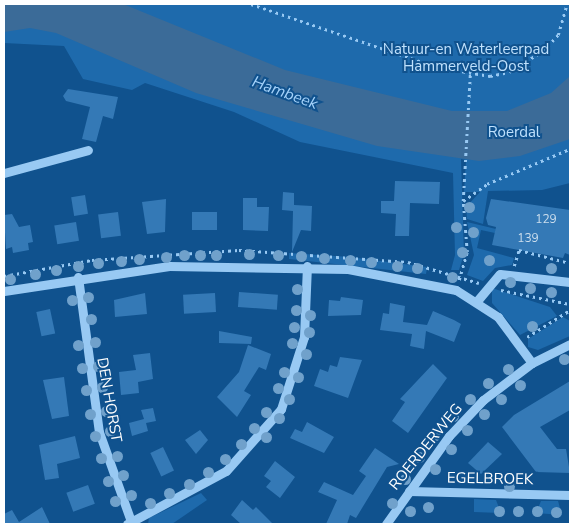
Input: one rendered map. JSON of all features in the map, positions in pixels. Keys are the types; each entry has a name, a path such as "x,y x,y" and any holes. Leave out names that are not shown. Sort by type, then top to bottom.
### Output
{"street":[{"path":"4,173 88,150"},
{"path":"4,291 78,277 169,266 306,266 428,281 477,301 518,343 532,364"},
{"path":"130,524 226,471 281,409 304,337 306,266"},
{"path":"477,301 486,286 500,274 513,272 570,282"},
{"name":"DEN HORST","path":"78,277 99,432 130,524"},
{"name":"ROERDERWEG","path":"386,524 408,491 483,400 532,364 570,344"},
{"name":"EGELBROEK","path":"408,491 570,495"}],"path":[{"path":"251,4 437,68 490,76 524,65 558,36 567,4"},
{"path":"470,74 467,94 463,182 467,252 461,274 486,286 570,304"},
{"path":"463,201 487,184 570,149"},
{"path":"513,272 519,250 570,263"},
{"path":"518,343 570,310"}],"green space":[{"name":"Roerdal","path":"4,4 570,4 570,183 542,190 488,191 483,224 467,219 466,207 480,192 464,192 466,160 461,159 464,254 459,270 451,270 455,255 453,173 300,142 234,112 145,83 132,90 83,79 64,46 4,43"},
{"path":"467,222 496,229 495,233 481,230 477,248 514,258 512,265 495,268 483,281 467,275 474,255"},
{"path":"289,253 350,257 427,267 426,274 289,259"},
{"path":"492,288 550,307 557,316 520,335 492,303"},
{"path":"563,317 570,321 570,336 538,350 528,347 528,339"},
{"path":"201,493 207,500 172,524 148,524 149,518"},
{"path":"474,499 496,500 501,513 474,512"},
{"path":"541,501 558,501 562,515 536,513"}],"water":[{"name":"Hambeek","path":"4,4 123,4 285,70 452,111 507,111 551,93 570,76 570,139 520,156 479,161 377,146 196,93 56,33 30,28 4,32"}],"building":[{"path":"68,89 118,97 113,119 103,116 96,142 82,139 90,107 66,101 63,96"},
{"path":"395,181 440,182 439,204 410,203 409,236 395,236 396,214 381,213 381,201 394,201"},
{"path":"283,192 294,193 294,205 312,206 311,231 301,230 292,252 293,211 282,210"},
{"path":"85,195 88,214 74,216 71,197"},
{"path":"243,198 257,198 257,207 269,207 268,231 243,230"},
{"path":"166,199 165,232 147,234 142,202"},
{"path":"491,199 570,210 570,255 565,253 563,258 492,245 496,227 488,225 486,218"},
{"path":"118,212 121,236 101,238 98,214"},
{"path":"192,212 217,212 217,230 192,230"},
{"path":"12,214 19,227 30,225 33,242 28,243 29,250 13,253 12,247 6,249 4,215"},
{"path":"76,222 79,241 57,244 54,225"},
{"path":"239,292 278,295 277,310 238,307"},
{"path":"145,293 147,314 115,317 114,300"},
{"path":"215,293 216,312 184,314 183,295"},
{"path":"341,297 363,300 361,315 328,316 329,300 340,301"},
{"path":"390,303 405,306 403,322 427,325 433,311 461,324 454,342 426,331 424,349 410,346 412,334 380,330 383,313 389,314"},
{"path":"50,309 55,333 42,336 36,312"},
{"path":"219,331 252,337 251,344 219,343"},
{"path":"248,345 271,354 266,370 259,367 244,391 251,395 237,417 217,397 239,372"},
{"path":"150,353 153,379 138,382 139,393 121,395 119,372 136,370 133,355"},
{"path":"340,357 362,360 348,398 314,386 320,369 328,372 330,365 337,367"},
{"path":"433,364 447,378 408,433 392,421 405,402 400,399"},
{"path":"64,377 69,416 52,419 43,380"},
{"path":"570,381 570,410 540,427 557,449 566,449 570,473 536,472 502,427 514,415"},
{"path":"153,408 156,421 146,423 148,431 132,436 129,423 144,419 141,410"},
{"path":"307,422 334,437 324,453 290,438 295,429 302,432"},
{"path":"200,430 208,440 196,454 185,440"},
{"path":"75,436 80,458 57,464 59,478 45,480 39,445"},
{"path":"488,442 502,454 481,474 468,463"},
{"path":"163,447 174,471 161,476 150,453"},
{"path":"375,448 399,464 387,467 356,518 350,515 347,524 326,524 337,500 318,492 324,482 353,495 366,476 359,471"},
{"path":"275,461 295,477 280,498 266,487 271,481 264,476"},
{"path":"88,485 95,504 73,512 66,493"},
{"path":"242,500 253,510 256,507 273,524 241,524 231,515"},
{"path":"42,507 50,524 4,524 4,514 12,510 19,522"}],"park label":[{"name":"Natuur-en Waterleerpad Hammerveld-Oost","path":"466,58"}]}
